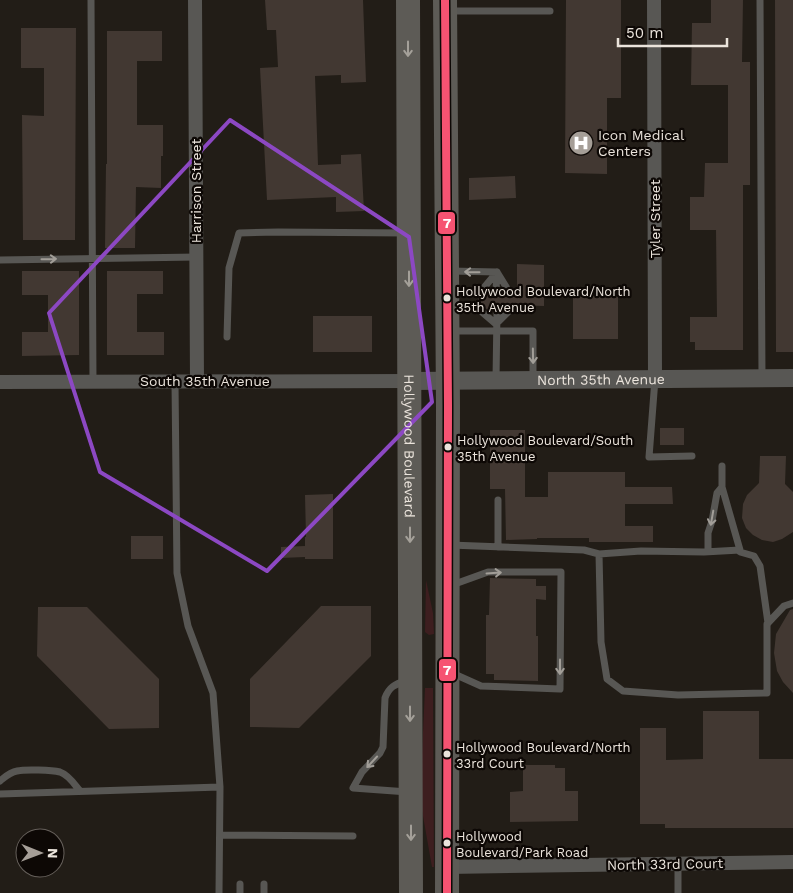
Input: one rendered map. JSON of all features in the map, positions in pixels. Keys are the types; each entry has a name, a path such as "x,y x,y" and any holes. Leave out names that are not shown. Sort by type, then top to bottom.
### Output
{"highway":[{"name":"Hollywood Boulevard","path":"408,0 411,893"},
{"path":"445,5 448,381 447,893"}],"street":[{"name":"Harrison Street","path":"195,0 198,382"},
{"name":"Tyler Street","path":"654,0 656,379"},
{"name":"North 35th Avenue","path":"409,381 793,378"},
{"name":"South 35th Avenue","path":"0,382 409,381"},
{"name":"North 33rd Court","path":"447,867 793,862"}],"lane":[{"path":"91,0 93,381"},
{"path":"760,0 762,378"},
{"path":"445,5 550,11"},
{"path":"228,337 229,268 240,233 409,233"},
{"path":"0,260 197,257"},
{"path":"447,271 497,272"},
{"path":"496,290 497,272"},
{"path":"497,272 508,290"},
{"path":"482,290 497,272"},
{"path":"482,312 497,327"},
{"path":"496,381 497,312"},
{"path":"497,327 508,312"},
{"path":"447,331 497,327 533,331 533,381"},
{"path":"656,379 649,457 692,456"},
{"path":"176,382 177,573 188,626 212,693 220,787 219,893"},
{"path":"599,554 601,642 607,679 623,691 678,695 767,694 768,623 760,566 754,556 740,552 722,487 722,466"},
{"path":"708,551 708,533 713,509 717,493 722,487"},
{"path":"498,500 498,547"},
{"path":"447,545 584,550 599,554 641,551 740,550"},
{"path":"447,587 488,572 561,572 560,689 481,686 447,670"},
{"path":"768,623 784,606 793,603"},
{"path":"410,680 397,684 388,690 385,698 383,747 353,788 411,792"},
{"path":"0,781 7,775 17,771 48,771 61,773 71,780 80,791"},
{"path":"0,794 220,787"},
{"path":"220,835 353,836"},
{"path":"678,864 678,893"},
{"path":"240,884 240,893"},
{"path":"264,884 264,893"}],"highlighted area":[{"path":"230,120 409,237 432,402 267,571 100,472 49,313"}],"shaded area":[{"path":"426,580 433,613 434,634 429,635 425,632"},
{"path":"425,688 433,688 434,867 432,867 420,799"}],"building":[{"path":"265,0 363,0 366,82 341,83 341,75 315,76 318,165 341,164 341,155 361,154 364,211 336,212 336,197 267,200 260,68 278,67 276,30 267,30"},
{"path":"566,0 621,0 621,98 607,98 607,174 565,173"},
{"path":"711,0 743,0 742,62 750,62 750,185 743,185 743,350 695,350 695,342 690,342 690,317 717,317 716,230 690,230 690,197 704,197 705,163 728,163 728,85 691,85 692,23 711,23"},
{"path":"775,0 793,0 793,352 776,352"},
{"path":"21,28 76,28 75,240 23,240 22,115 44,116 44,68 21,68"},
{"path":"107,31 162,31 162,61 137,61 137,125 163,125 163,156 161,156 161,188 136,187 135,248 105,248"},
{"path":"515,176 516,198 469,200 469,178"},
{"path":"517,264 544,265 544,306 511,305 511,308 506,307 502,310 497,307 492,312 483,307 478,309 478,293 483,295 491,290 496,295 502,290 505,294 509,295 513,290 517,290"},
{"path":"22,271 79,271 79,355 22,356 22,332 48,332 48,295 22,295"},
{"path":"107,271 163,271 163,294 137,294 137,332 164,332 164,355 107,355"},
{"path":"573,296 618,296 618,339 573,339"},
{"path":"313,316 372,316 372,352 313,352"},
{"path":"660,428 684,428 684,445 660,445"},
{"path":"490,430 525,430 525,497 548,497 548,472 625,472 625,487 672,487 673,504 625,504 625,526 653,526 653,542 589,542 589,538 506,540 505,489 490,489"},
{"path":"760,456 786,456 785,484 793,492 793,532 773,542 762,540 753,535 746,528 742,518 743,504 747,495 759,483"},
{"path":"333,494 333,559 281,558 281,547 305,546 305,495"},
{"path":"131,536 163,536 163,559 131,559"},
{"path":"490,578 536,579 536,586 546,586 546,600 536,599 538,681 494,680 494,674 486,674 486,615 489,615"},
{"path":"321,606 371,606 371,656 299,728 250,727 250,679"},
{"path":"38,607 87,607 159,679 159,728 109,729 37,656"},
{"path":"793,609 793,693 783,682 777,671 774,653 776,634 790,610"},
{"path":"703,711 759,711 759,759 793,759 793,828 665,828 665,824 640,824 640,728 666,728 666,760 703,759"},
{"path":"523,765 555,765 555,768 565,768 565,791 578,791 578,821 510,822 510,792 523,791"}],"transit line":[{"name":"7","path":"445,0 448,405 447,893"}],"place":[{"name":"Icon Medical Centers","path":"581,143"},
{"name":"Hollywood Boulevard/North 35th Avenue","path":"447,298"},
{"name":"Hollywood Boulevard/South 35th Avenue","path":"448,447"},
{"name":"Hollywood Boulevard/North 33rd Court","path":"447,754"},
{"name":"Hollywood Boulevard/Park Road","path":"447,843"}]}
